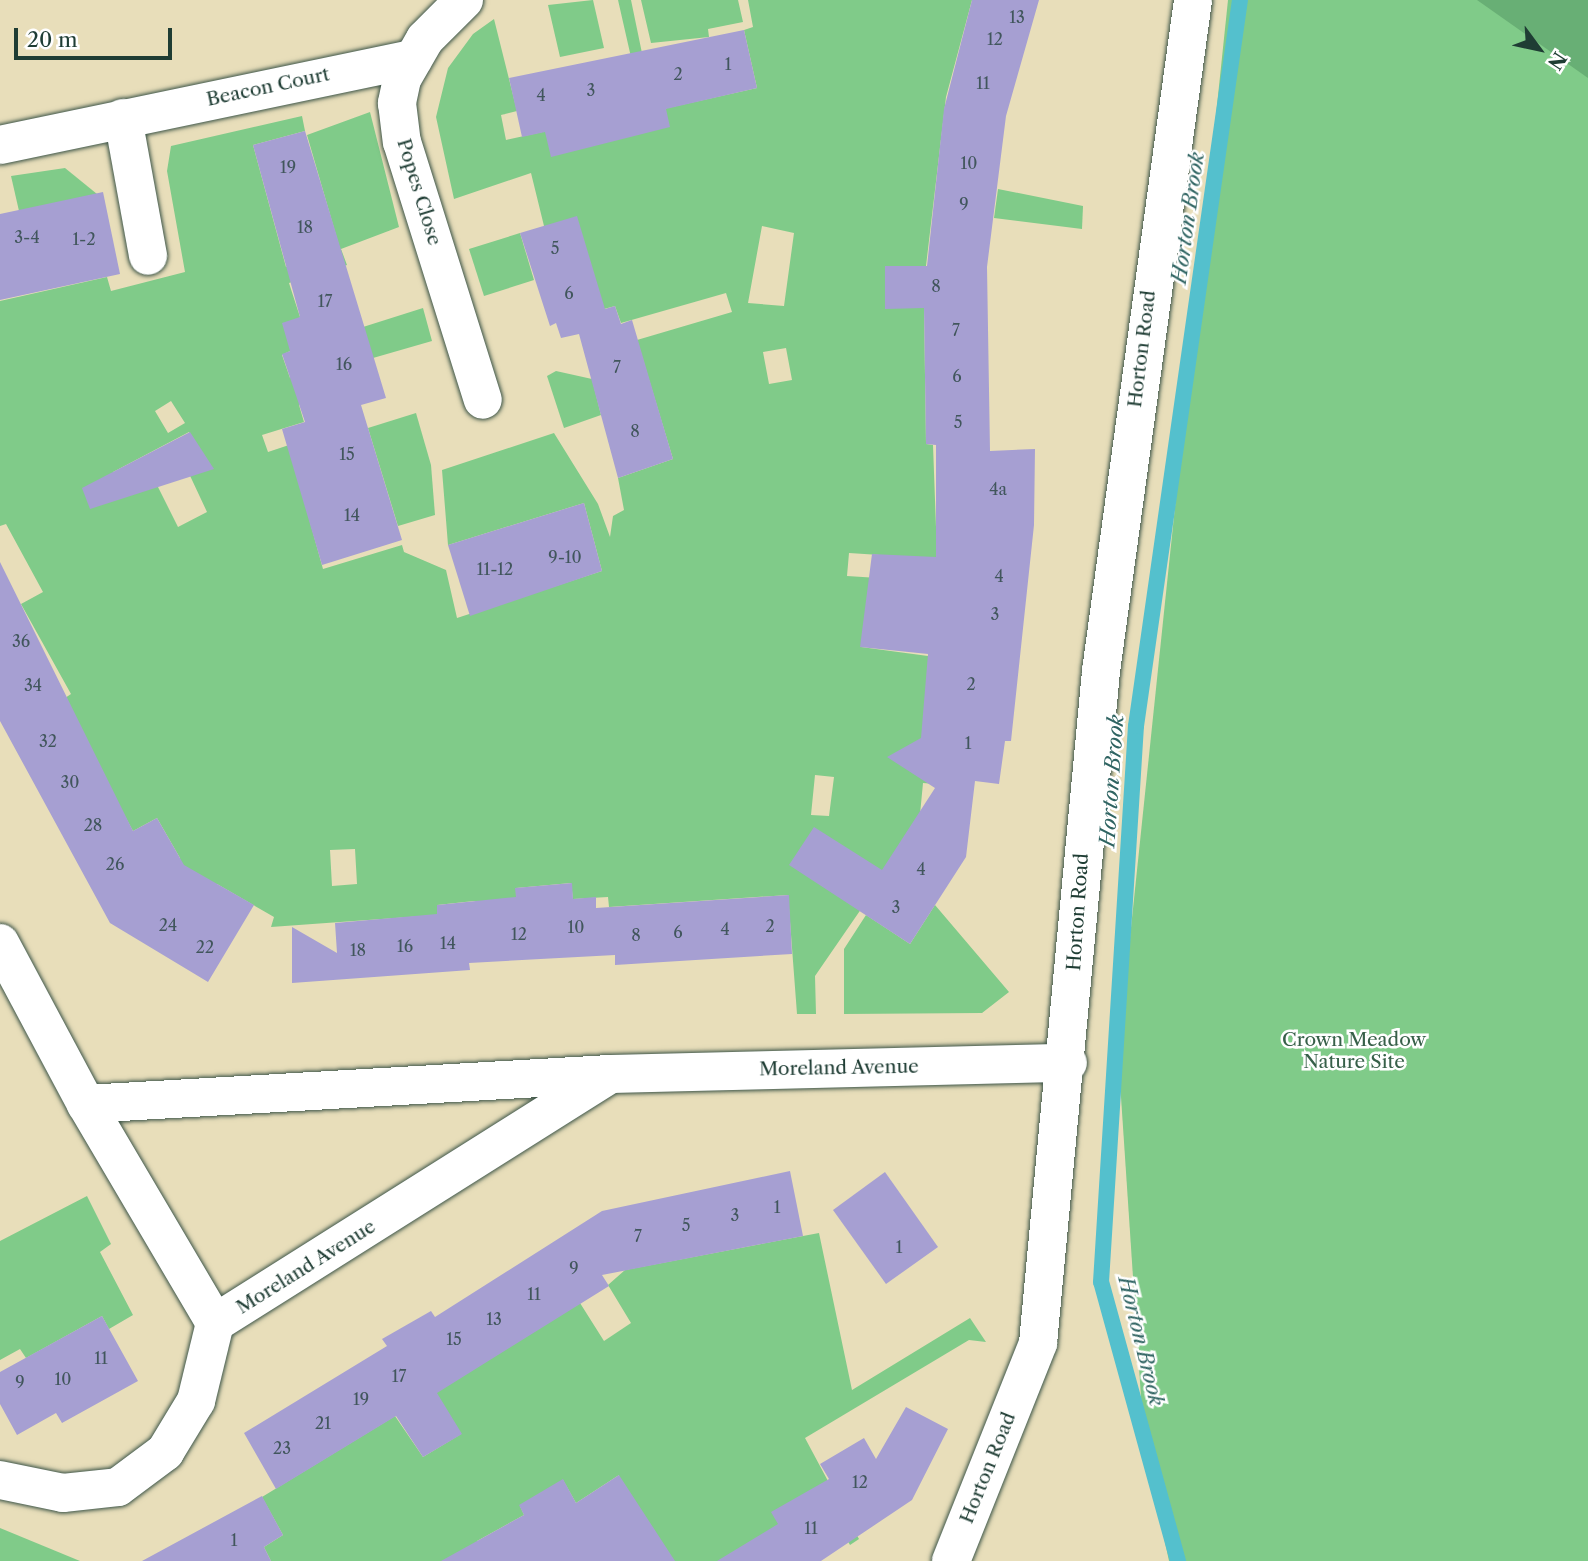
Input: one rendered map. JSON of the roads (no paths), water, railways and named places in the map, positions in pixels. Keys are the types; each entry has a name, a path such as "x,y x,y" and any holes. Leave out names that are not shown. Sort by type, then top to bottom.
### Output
{"street":[{"name":"Popes Close","path":"464,0 413,59 397,103 402,142 483,400"},
{"name":"Horton Road","path":"951,1561 1038,1343 1068,1063 1101,671 1193,0"},
{"name":"Beacon Court","path":"0,145 413,59"},
{"path":"123,118 148,256"},
{"name":"Moreland Avenue","path":"0,943 86,1104 215,1323 610,1073"},
{"name":"Moreland Avenue","path":"86,1104 610,1073 1068,1063"},
{"path":"0,1480 63,1493 118,1487 165,1452 196,1401 215,1323"}],"waterway":[{"name":"Horton Brook","path":"1178,1561 1101,1282 1136,726 1240,0"}],"park label":[{"name":"Crown Meadow Nature Site","path":"1354,1051"}]}
